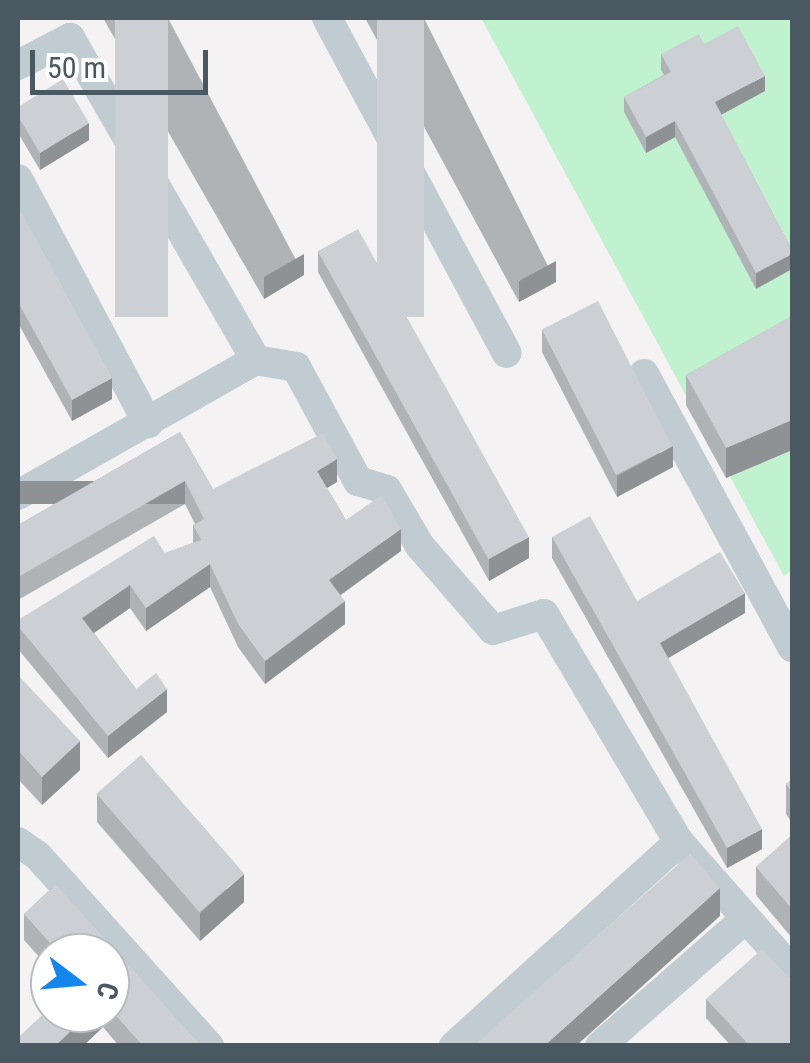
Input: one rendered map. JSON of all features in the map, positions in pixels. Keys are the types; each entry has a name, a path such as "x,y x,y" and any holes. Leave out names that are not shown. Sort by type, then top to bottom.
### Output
{"lane":[{"path":"327,18 507,352"},
{"path":"18,66 70,38 256,360"},
{"path":"18,179 148,424"},
{"path":"18,495 256,360 296,367 358,481 387,490 420,546 493,630 544,614 679,842 792,970"},
{"path":"644,374 792,647"},
{"path":"454,1046 679,842"},
{"path":"24,857 210,1046"},
{"path":"600,1046 746,918"}],"green space":[{"path":"481,18 792,18 792,570 784,576"}],"building":[{"path":"115,18 168,18 168,317 115,317"},
{"path":"377,18 424,18 424,317 377,317"},
{"path":"738,26 765,76 715,102 792,250 792,254 756,273 675,121 646,137 624,97 671,72 661,54 699,34 704,44"},
{"path":"63,79 89,123 40,153 18,116 18,107"},
{"path":"18,206 112,378 72,400 18,302"},
{"path":"358,229 529,537 488,559 318,251"},
{"path":"598,301 672,446 616,475 542,330"},
{"path":"792,316 792,420 726,448 686,375"},
{"path":"180,432 213,489 323,433 337,459 317,471 346,520 382,495 401,529 329,580 345,601 265,661 238,624 210,564 146,608 130,585 82,618 136,689 156,673 167,689 108,736 18,626 18,620 154,536 165,553 201,540 193,525 204,519 185,481 18,577 18,525"},
{"path":"590,516 637,601 720,552 745,593 660,643 762,829 727,848 552,537"},
{"path":"18,675 80,741 42,777 18,750"},
{"path":"141,755 244,873 199,912 96,794"},
{"path":"792,835 792,909 756,867"},
{"path":"690,854 720,888 544,1046 473,1046"},
{"path":"56,884 100,933 41,933 24,914"},
{"path":"762,949 792,980 792,1046 750,1046 706,999"},
{"path":"130,966 202,1046 143,1046 130,1031"},
{"path":"30,1027 30,1033 69,1033 55,1046 18,1046 18,1038"}]}
